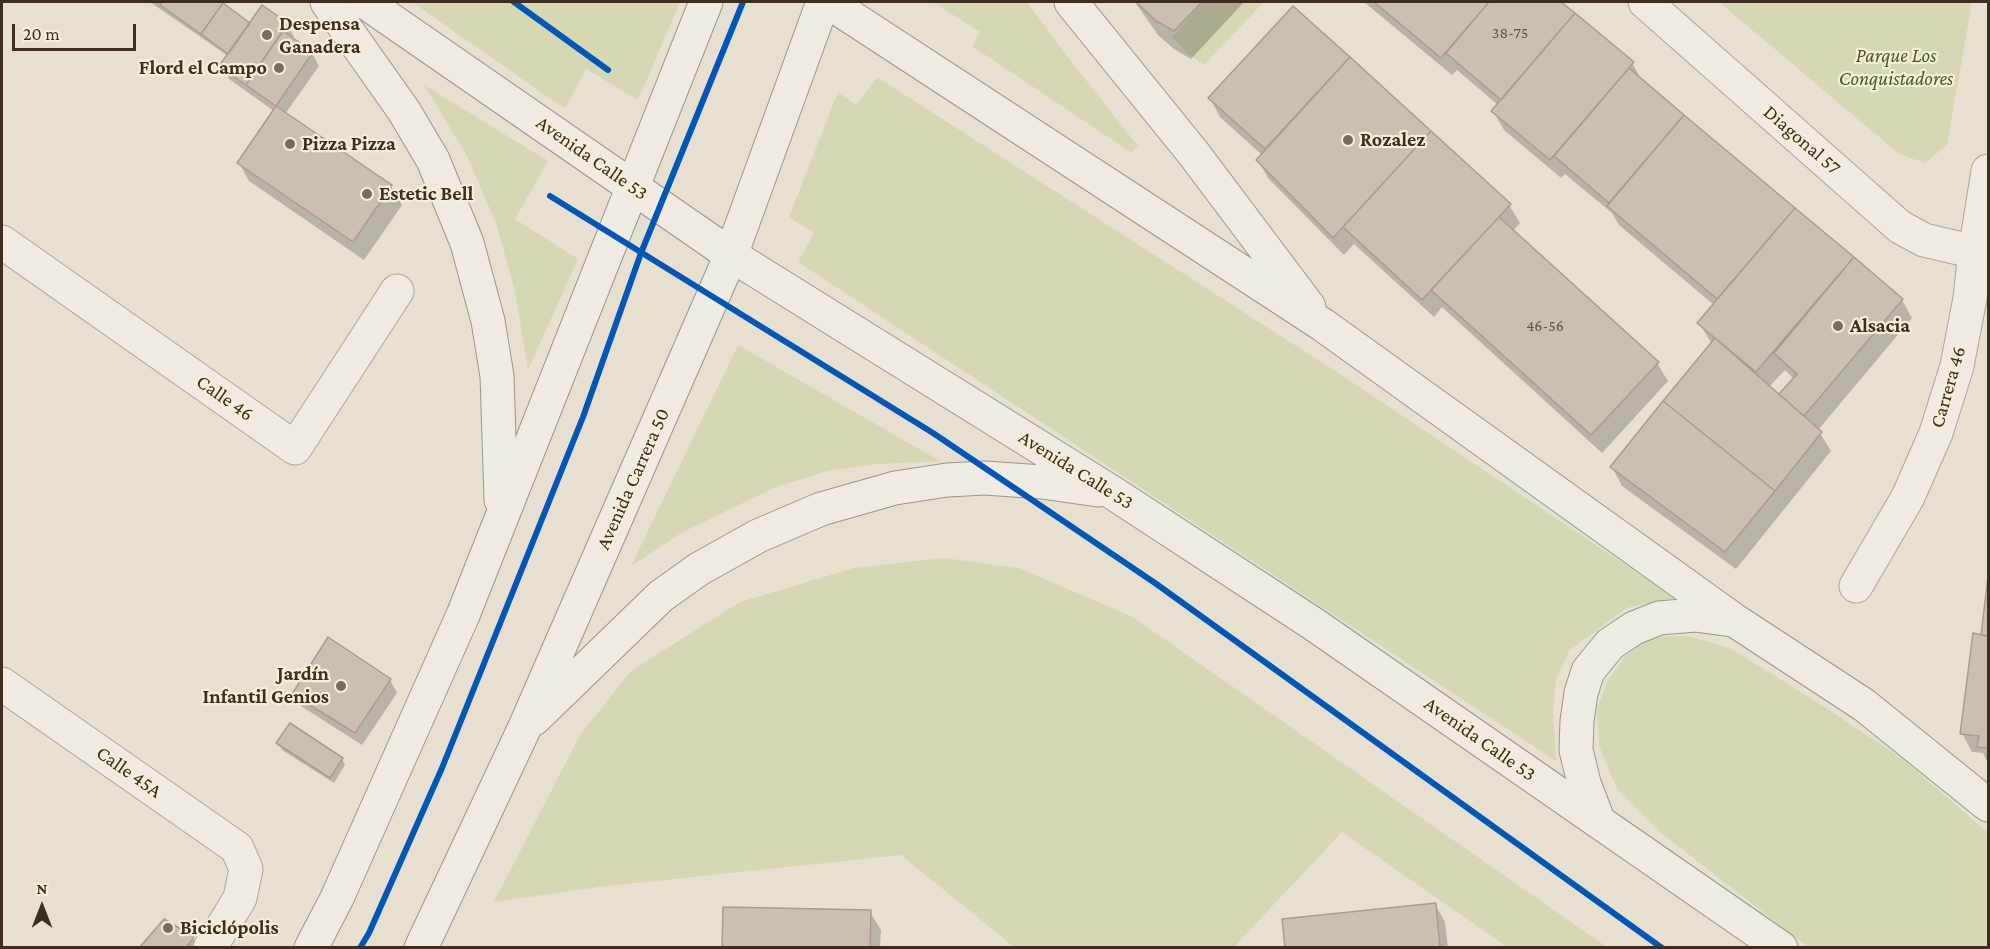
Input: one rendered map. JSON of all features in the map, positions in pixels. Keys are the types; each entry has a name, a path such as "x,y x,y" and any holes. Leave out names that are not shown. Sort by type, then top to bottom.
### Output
{"main road":[{"path":"327,2 404,111 433,160 467,243 488,321 497,376 501,515"},
{"name":"Avenida Calle 53","path":"365,2 731,255 1113,493 1312,623 1781,948"},
{"path":"311,948 338,898 462,615 706,2"},
{"name":"Avenida Carrera 50","path":"421,948 524,729 731,255 823,2"},
{"path":"828,2 1323,325 1734,620 1863,705 1989,805"},
{"path":"1071,2 1194,154 1323,325"},
{"name":"Diagonal 57","path":"1645,2 1900,227 1924,240 1975,252"},
{"name":"Carrera 46","path":"1856,586 1908,497 1936,433 1957,366 1971,298 1975,252 1989,171"},
{"name":"Calle 46","path":"2,242 295,448 396,291"},
{"path":"524,729 661,596 699,569 758,536 821,509 895,488 947,480 985,478 1042,482 1113,493"},
{"path":"1598,820 1584,783 1576,750 1579,702 1588,671 1610,644 1634,628 1659,618 1695,615 1734,620"},
{"name":"Calle 45A","path":"2,684 237,848 246,869 240,898 210,948"}],"green space":[{"path":"412,2 680,2 638,100 586,69 565,109"},
{"path":"933,2 1027,2 1138,146 1132,153 972,46 980,32"},
{"path":"1203,2 1264,2 1204,65 1188,54 1172,37"},
{"name":"Parque Los Conquistadores","path":"1719,2 1972,2 1947,145 1925,163 1899,154"},
{"path":"877,77 1340,374 1675,598 1626,608 1569,651 1556,680 1553,712 1556,761 798,262 814,233 789,217 838,92 857,105"},
{"path":"424,85 548,161 515,219 578,259 528,370 515,291 496,223 467,156"},
{"path":"738,345 940,461 877,464 827,471 776,487 683,532 631,566"},
{"path":"944,558 1019,568 1131,616 1607,947 1507,947 1342,832 1234,947 1014,947 901,855 599,887 494,902 580,735 631,671 740,602 854,568"},
{"path":"1688,636 1732,649 1823,706 1904,760 1988,833 1988,947 1808,947 1661,833 1617,789 1599,746 1597,709 1608,680 1625,657 1650,637"}],"building":[{"path":"162,2 223,3 201,34 160,5"},
{"path":"1136,2 1202,2 1174,31 1156,21"},
{"path":"1374,2 1489,2 1441,58"},
{"path":"1489,2 1561,2 1575,13 1501,100 1446,53"},
{"path":"223,3 250,23 228,54 201,34"},
{"path":"262,5 288,23 246,85 219,66"},
{"path":"1293,6 1350,57 1265,149 1208,98"},
{"path":"1575,13 1634,62 1550,160 1491,111"},
{"name":"Flord el Campo","path":"283,31 313,52 276,106 246,85"},
{"name":"Rozalez","path":"1350,57 1431,131 1333,238 1256,160"},
{"path":"1629,68 1684,115 1609,203 1554,156"},
{"path":"276,106 392,185 353,242 237,163"},
{"path":"1684,115 1795,208 1717,299 1607,206"},
{"path":"1431,131 1511,204 1422,300 1343,227"},
{"path":"1795,208 1854,257 1756,372 1697,323"},
{"path":"1499,217 1659,362 1591,435 1431,290"},
{"name":"Alsacia","path":"1854,257 1903,299 1804,416 1779,394 1797,374 1774,353"},
{"path":"1715,338 1822,432 1775,491 1663,401"},
{"path":"1663,401 1775,491 1725,552 1610,467"},
{"path":"1988,577 1988,636 1981,635"},
{"path":"1973,633 1988,636 1988,748 1977,747 1979,736 1960,734"},
{"name":"Jardín Infantil Genios","path":"328,637 391,679 355,733 292,694"},
{"path":"290,723 343,758 330,778 276,743"},
{"path":"1436,903 1440,948 1285,948 1282,919"},
{"path":"723,907 871,910 870,948 722,948"},
{"name":"Biciclópolis","path":"164,919 194,937 186,948 139,948"}],"cycle path":[{"path":"514,2 608,70"},
{"path":"360,948 369,933 442,768 583,417 641,253 743,2"},
{"path":"550,196 933,433 1155,583 1662,948"}],"place":[{"name":"Despensa Ganadera","path":"267,35"},
{"name":"Flord el Campo","path":"279,68"},
{"name":"Rozalez","path":"1348,140"},
{"name":"Pizza Pizza","path":"290,144"},
{"name":"Estetic Bell","path":"367,194"},
{"name":"Alsacia","path":"1838,326"},
{"name":"Jardín Infantil Genios","path":"341,686"},
{"name":"Biciclópolis","path":"168,928"}]}
